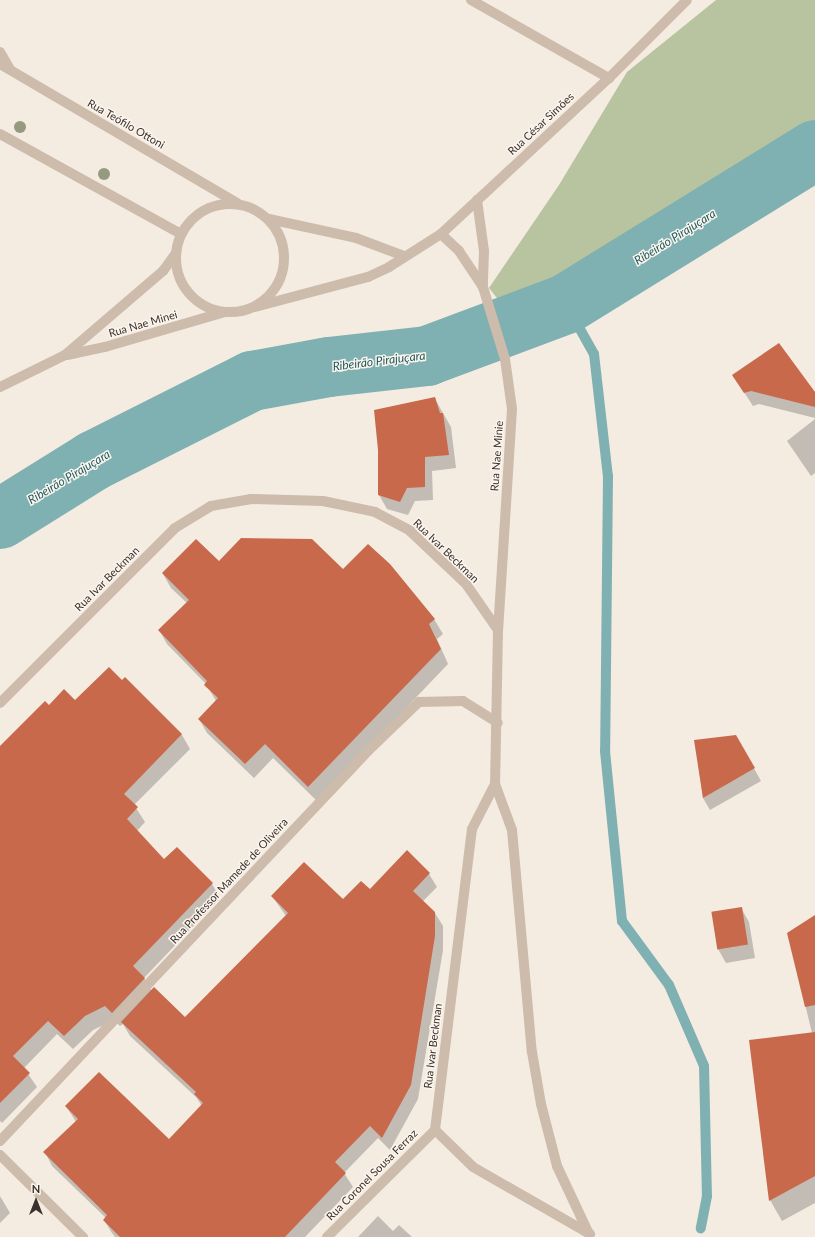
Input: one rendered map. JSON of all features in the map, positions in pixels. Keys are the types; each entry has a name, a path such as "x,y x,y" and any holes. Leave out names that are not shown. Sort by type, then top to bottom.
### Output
{"street":[{"path":"471,0 609,78"},
{"name":"Rua César Simões","path":"255,307 368,277 389,268 404,256 440,234 609,78 687,0"},
{"path":"0,52 11,70"},
{"name":"Rua Teófilo Ottoni","path":"0,64 239,204"},
{"path":"0,134 181,234"},
{"name":"Rua Nae Minie","path":"477,200 484,251 484,290"},
{"path":"222,204 239,204 255,209 269,219 279,233 284,249 285,266 279,283 269,297 255,307 241,312 226,312 209,308 194,299 183,286 177,270 176,253 181,234 192,219 206,209 222,204"},
{"path":"269,219 356,238 404,256"},
{"name":"Rua Nae Minie","path":"440,234 459,251 484,290 506,359 512,409 498,630"},
{"name":"Rua Nae Minei","path":"0,387 65,355 163,271 176,253"},
{"name":"Rua Nae Minei","path":"65,355 105,347 226,312"},
{"name":"Rua Ivar Beckman","path":"0,703 175,528 211,506 251,499 323,501 375,512 410,531 466,584 498,630 498,723 495,784 512,830 532,1052 542,1104 557,1166 591,1235"},
{"name":"Rua Professor Mamede de Oliveira","path":"0,1141 368,751 419,702 463,701 498,723"},
{"name":"Rua Ivar Beckman","path":"495,784 472,829 435,1130 473,1167 591,1235"},
{"name":"Rua Coronel Sousa Ferraz","path":"327,1237 435,1130"},
{"path":"0,1155 83,1237"}],"green space":[{"path":"716,0 815,0 815,122 769,179 590,273 517,323 489,288 559,185 627,72"}],"building":[{"path":"779,343 815,392 815,407 751,391 744,393 732,375"},
{"path":"435,397 440,413 443,413 449,455 425,457 425,487 407,488 400,502 378,495 378,450 374,410"},
{"path":"241,538 312,539 343,569 368,544 390,564 435,619 429,624 441,649 308,787 265,744 245,764 198,719 218,698 204,685 207,681 158,630 189,600 162,573 196,539 219,561"},
{"path":"109,667 122,680 125,677 182,734 124,794 138,807 127,819 164,859 177,847 213,883 133,966 145,978 112,1013 105,1006 85,1016 64,1036 48,1021 13,1056 30,1073 0,1103 0,746 45,701 49,705 64,689 75,700"},
{"path":"736,735 755,768 703,798 694,740"},
{"path":"407,850 430,873 413,891 435,912 435,936 411,1085 382,1138 370,1126 335,1162 346,1173 285,1237 120,1237 103,1220 107,1215 43,1152 78,1119 65,1106 99,1072 169,1139 203,1103 194,1094 196,1092 121,1022 154,987 185,1017 288,913 271,896 304,862 343,899 361,881 370,889"},
{"path":"742,907 748,945 717,949 711,912"},
{"path":"815,915 815,1005 805,1007 787,933"},
{"path":"815,1032 815,1176 769,1201 749,1040"}],"waterway":[{"name":"Ribeirão Pirajuçara","path":"0,519 93,461 252,381 329,367 427,356 566,304 815,150"},
{"path":"566,304 594,354 608,476 605,751 622,921 669,985 704,1066 707,1196 701,1228"}]}
